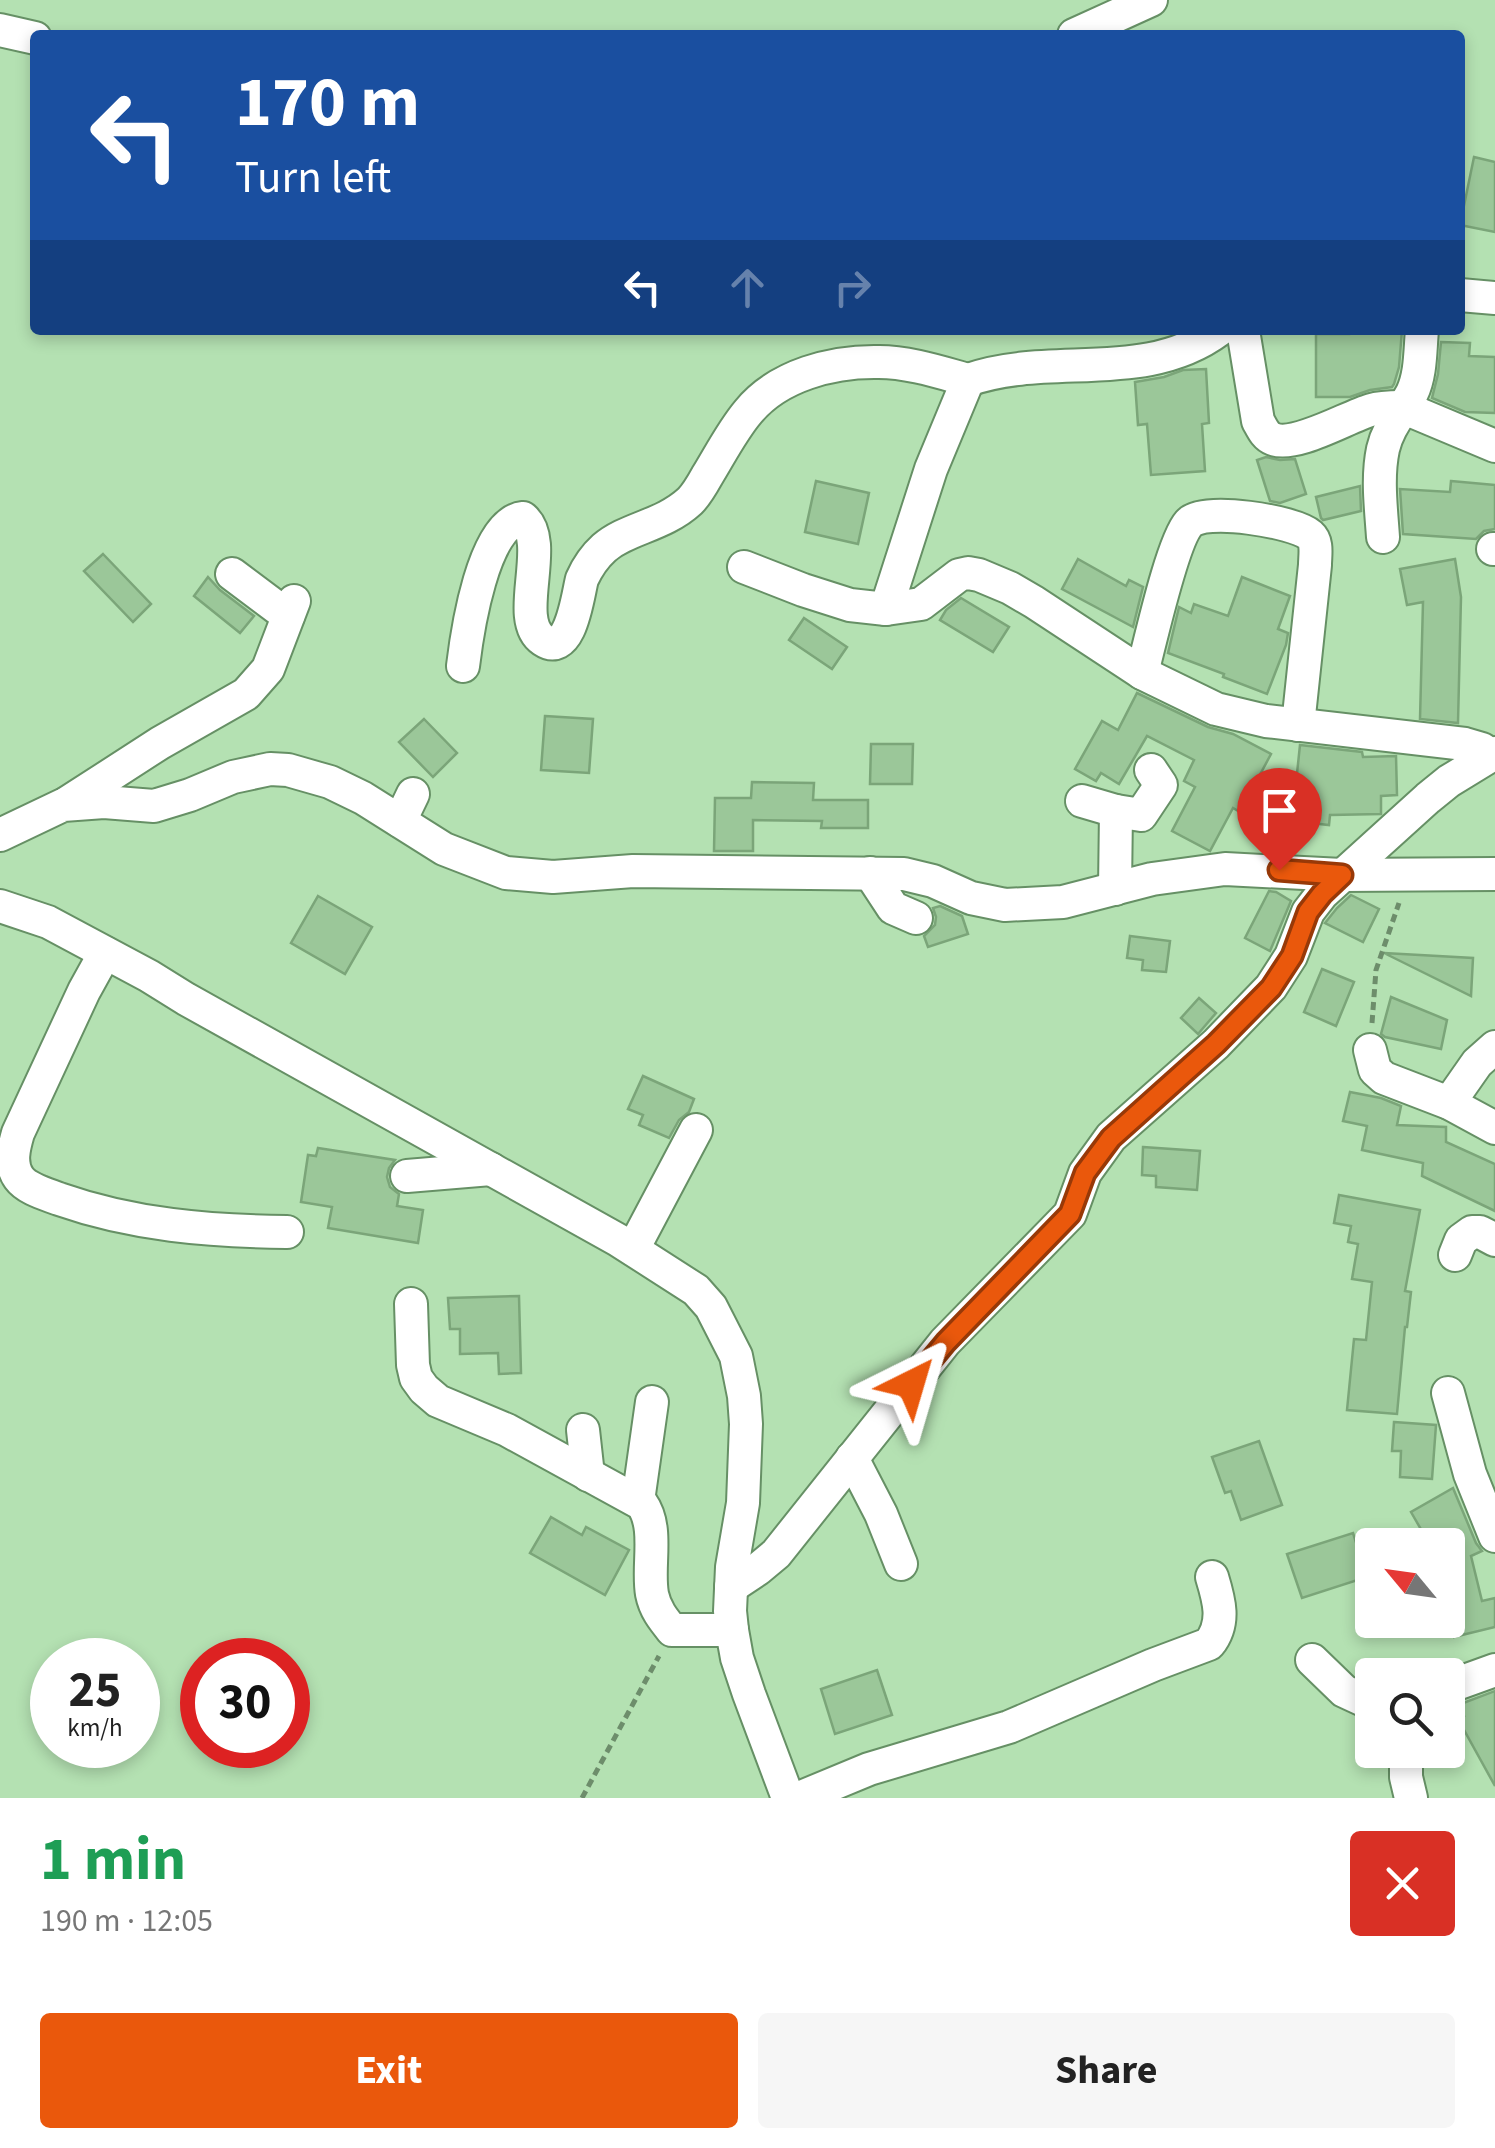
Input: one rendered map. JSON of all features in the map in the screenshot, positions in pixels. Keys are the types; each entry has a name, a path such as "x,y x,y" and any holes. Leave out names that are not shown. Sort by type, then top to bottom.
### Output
{"street":[{"path":"1085,30 1151,0"},
{"path":"0,30 30,37"},
{"path":"1465,296 1495,298"},
{"path":"464,666 476,590 505,527 522,518 532,527 533,617 538,634 546,642 558,641 569,629 583,576 594,558 614,541 657,523 694,498 749,410 781,384 827,367 882,362 968,380 1016,368 1136,362 1163,358 1211,335"},
{"path":"1244,335 1258,421 1264,433 1274,439 1297,438 1377,408 1402,407 1495,446"},
{"path":"1383,536 1382,458 1390,426 1417,379 1421,335"},
{"path":"886,608 931,470 968,380"},
{"path":"1142,673 1171,567 1188,524 1198,516 1214,516 1253,519 1297,529 1316,544 1298,725"},
{"path":"744,567 826,598 886,608 921,604 960,575 980,575 1034,602 1142,673 1216,709 1266,721 1464,744 1492,754"},
{"path":"0,835 63,805 246,694 260,681 291,608 232,574"},
{"path":"731,1587 776,1554 946,1342 1070,1214 1085,1173 1111,1138 1216,1044 1271,988 1292,956 1308,912 1322,894 1428,798 1492,754"},
{"path":"63,805 104,802 154,806 190,796 233,776 288,770 330,782 363,798 406,808 460,856 506,873 553,877 633,871 870,873 919,877 971,898 1006,905 1063,902 1152,879 1225,869 1342,875 1495,874"},
{"path":"1082,800 1142,814 1161,785 1151,770"},
{"path":"1115,889 1116,811"},
{"path":"870,873 893,908 916,918"},
{"path":"0,906 48,922 105,953 633,1249 700,1294 736,1356 746,1424 743,1502 732,1567 732,1630 737,1658 788,1798"},
{"path":"105,953 18,1133 13,1157 19,1179 67,1202 150,1222 228,1231 287,1232"},
{"path":"1450,1103 1495,1047"},
{"path":"1370,1050 1374,1070 1384,1078 1450,1103 1495,1128"},
{"path":"633,1249 696,1130"},
{"path":"408,1176 491,1169"},
{"path":"1455,1255 1461,1240 1472,1232 1495,1240"},
{"path":"411,1304 413,1365 424,1389 438,1401 507,1430 638,1501 648,1512 650,1524 652,1594 656,1608 672,1630 732,1630"},
{"path":"1448,1393 1470,1474 1495,1536"},
{"path":"638,1501 652,1402"},
{"path":"583,1430 588,1475"},
{"path":"852,1458 901,1564"},
{"path":"799,1798 869,1769 1009,1727 1209,1644 1219,1627 1220,1616 1212,1577"},
{"path":"1312,1660 1344,1691 1355,1696"},
{"path":"1465,1681 1495,1670"},
{"path":"1406,1768 1412,1798"}],"path":[{"path":"1370,1050 1376,970 1408,876"},
{"path":"582,1798 672,1630"}],"building":[{"path":"1474,157 1495,162 1495,232 1465,226 1465,201"},
{"path":"1316,335 1402,335 1399,367 1392,387 1350,397 1316,397"},
{"path":"1441,342 1470,343 1469,356 1495,357 1495,413 1465,412 1432,398"},
{"path":"1206,369 1209,423 1202,424 1205,471 1151,475 1147,424 1138,425 1135,382 1183,370"},
{"path":"1295,459 1306,494 1280,503 1270,501 1257,460"},
{"path":"816,481 869,493 858,544 805,532"},
{"path":"1451,481 1495,485 1495,529 1484,531 1476,539 1403,534 1400,489 1450,492"},
{"path":"1360,486 1361,511 1321,518 1316,497"},
{"path":"103,554 151,604 133,622 84,571"},
{"path":"1078,559 1126,586 1129,580 1143,587 1133,627 1062,589"},
{"path":"1455,559 1461,597 1458,723 1420,719 1423,602 1407,605 1400,569"},
{"path":"208,577 254,616 240,633 194,596"},
{"path":"1242,577 1290,596 1278,629 1288,633 1286,645 1267,694 1168,653 1179,607 1191,613 1194,604 1228,616"},
{"path":"961,598 1009,627 993,652 940,620"},
{"path":"804,618 847,647 832,669 789,640"},
{"path":"1137,693 1271,754 1240,812 1233,808 1210,851 1172,831 1195,787 1184,781 1194,760 1147,736 1119,784 1101,773 1096,781 1075,769 1102,721 1118,730"},
{"path":"545,716 593,719 589,773 541,770"},
{"path":"424,719 457,753 433,777 399,742"},
{"path":"871,744 913,744 912,784 870,784"},
{"path":"1300,745 1362,752 1363,757 1396,756 1397,795 1381,796 1381,814 1330,815 1329,825 1292,821"},
{"path":"752,782 814,783 813,800 868,800 868,828 821,828 822,821 753,820 753,851 714,851 715,798 751,798"},
{"path":"1269,891 1291,901 1270,951 1245,938"},
{"path":"1351,895 1379,909 1363,942 1325,923"},
{"path":"318,896 372,927 345,974 291,943"},
{"path":"940,906 962,916 968,934 928,947 924,936 935,925 933,908"},
{"path":"1130,936 1170,941 1166,972 1142,970 1143,960 1127,958"},
{"path":"1384,953 1473,958 1471,996"},
{"path":"1322,969 1354,982 1336,1026 1304,1012"},
{"path":"1391,997 1447,1020 1441,1049 1381,1034"},
{"path":"1199,998 1216,1013 1198,1034 1181,1018"},
{"path":"643,1076 694,1099 669,1138 639,1125 643,1115 628,1109"},
{"path":"1350,1092 1401,1106 1397,1125 1446,1127 1446,1142 1495,1164 1495,1211 1422,1176 1423,1163 1362,1150 1367,1126 1343,1121"},
{"path":"1143,1147 1200,1151 1197,1190 1156,1187 1156,1176 1142,1175"},
{"path":"318,1148 395,1160 387,1177 390,1187 399,1194 397,1206 423,1210 418,1243 328,1228 332,1207 301,1202 308,1155 316,1156"},
{"path":"1339,1195 1420,1210 1405,1291 1411,1292 1397,1414 1347,1410 1354,1339 1366,1340 1372,1282 1352,1279 1358,1244 1348,1242 1351,1226 1334,1223"},
{"path":"519,1296 521,1373 499,1374 498,1353 460,1354 460,1329 450,1329 448,1298"},
{"path":"1394,1422 1436,1425 1432,1479 1400,1477 1401,1451 1392,1451"},
{"path":"1259,1441 1282,1505 1241,1520 1231,1491 1225,1493 1212,1457"},
{"path":"1453,1488 1482,1551 1471,1556 1482,1601 1495,1598 1495,1627 1465,1634 1465,1528 1420,1528 1411,1512"},
{"path":"551,1517 582,1535 586,1527 629,1550 605,1595 530,1553"},
{"path":"1353,1533 1355,1581 1302,1598 1287,1554"},
{"path":"877,1670 892,1715 835,1734 821,1689"},
{"path":"1495,1691 1495,1786 1465,1732 1465,1702"}],"route":[{"path":"911,1384 946,1342 1070,1214 1085,1173 1111,1138 1216,1044 1271,988 1292,956 1308,912 1342,875 1279,870"}]}
